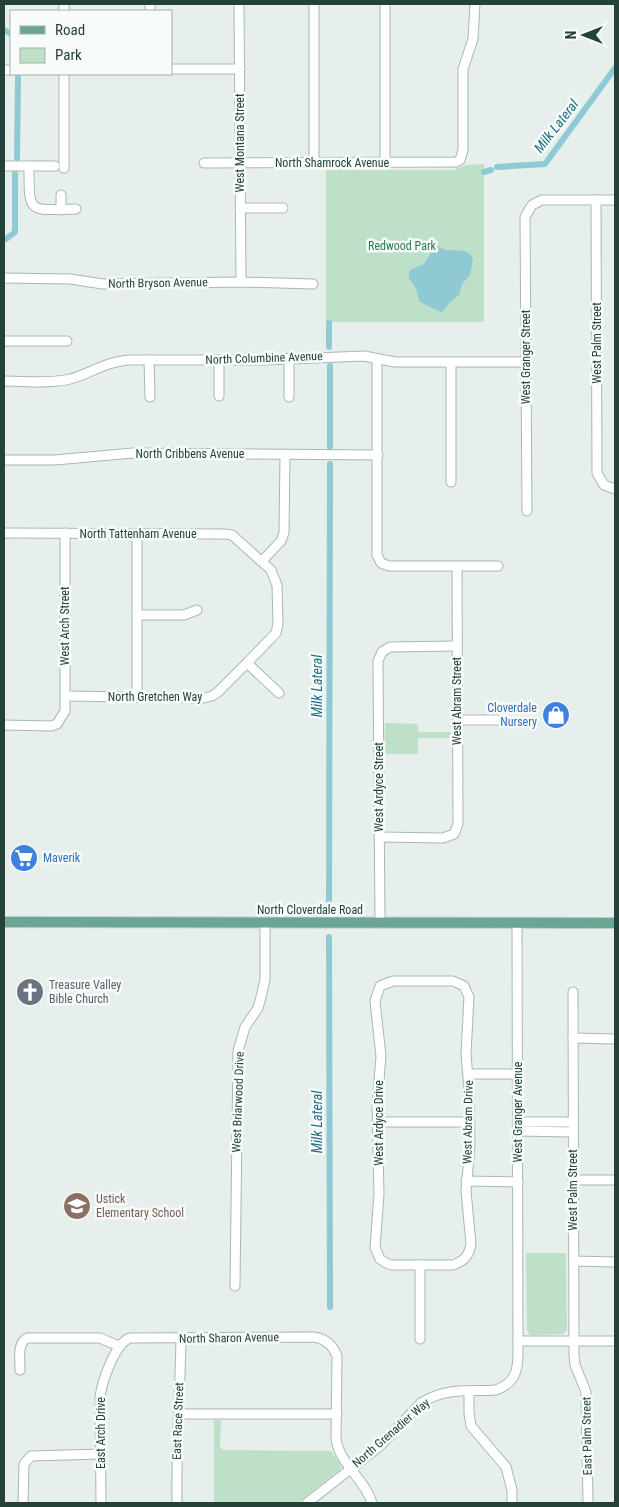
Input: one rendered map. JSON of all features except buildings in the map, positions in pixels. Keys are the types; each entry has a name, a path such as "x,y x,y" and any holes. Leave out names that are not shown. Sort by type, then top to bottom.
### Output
{"main road":[{"name":"North Cloverdale Road","path":"4,922 615,923"}],"street":[{"name":"West Montana Street","path":"239,4 241,282"},
{"path":"314,4 314,163"},
{"path":"385,4 385,163"},
{"name":"North Shamrock Avenue","path":"204,163 451,163 460,160 463,150 463,69 474,34 475,4"},
{"path":"172,69 240,69"},
{"path":"4,166 60,167 64,75"},
{"path":"29,166 30,203 33,207 39,210 76,209"},
{"path":"61,194 61,210"},
{"name":"West Granger Street","path":"527,510 525,217 532,205 542,200 596,200"},
{"path":"596,200 615,200"},
{"name":"West Palm Street","path":"596,200 597,472 604,484 615,489"},
{"path":"240,208 283,208"},
{"name":"North Bryson Avenue","path":"4,278 70,279 103,284 241,282 312,284"},
{"path":"4,341 67,341"},
{"name":"North Columbine Avenue","path":"4,381 65,380 112,362 149,360 364,356 395,362 526,362"},
{"path":"289,358 289,398"},
{"path":"149,360 150,397"},
{"path":"219,360 219,396"},
{"path":"377,360 377,554 381,563 389,566 498,566"},
{"path":"451,362 452,482"},
{"name":"North Cribbens Avenue","path":"4,460 55,460 133,453 378,455"},
{"path":"262,561 281,541 284,533 285,455"},
{"name":"North Tattenham Avenue","path":"4,533 232,535 271,570 278,585 278,624 276,633 247,663"},
{"name":"West Arch Street","path":"4,725 50,726 57,724 65,711 65,533"},
{"path":"136,534 137,697"},
{"name":"West Abram Street","path":"378,837 443,838 454,834 458,824 457,566"},
{"path":"137,615 184,615 197,610"},
{"name":"West Ardyce Street","path":"380,923 378,662 382,652 390,647 457,646"},
{"path":"247,663 279,693"},
{"name":"North Gretchen Way","path":"66,696 204,698 212,696 247,663"},
{"path":"458,720 497,720"},
{"name":"West Briarwood Drive","path":"235,1286 238,1051 245,1027 258,1008 265,980 265,922"},
{"name":"West Granger Avenue","path":"513,1380 518,1365 517,923"},
{"name":"West Abram Drive","path":"380,986 393,981 453,981 464,986 469,998 466,1054 470,1144 466,1181 470,1252 460,1263 453,1265 420,1265"},
{"name":"West Ardyce Drive","path":"380,986 375,1001 381,1045 377,1122 379,1194 375,1247 380,1259 386,1264 420,1265"},
{"name":"West Palm Street","path":"573,992 574,1341"},
{"path":"573,1038 615,1038"},
{"path":"468,1074 517,1074"},
{"path":"377,1122 470,1122"},
{"path":"518,1127 573,1127"},
{"path":"573,1180 615,1180"},
{"path":"466,1181 518,1182"},
{"path":"574,1261 615,1262"},
{"path":"420,1265 420,1339"},
{"name":"North Sharon Avenue","path":"20,1370 21,1343 24,1339 100,1338 122,1343 148,1338 314,1337 321,1338 331,1345 337,1356 337,1414"},
{"name":"East Race Street","path":"177,1503 176,1445 180,1414 181,1339"},
{"path":"518,1341 615,1341"},
{"name":"East Palm Street","path":"574,1341 575,1365 586,1392 588,1503"},
{"name":"East Arch Drive","path":"101,1503 100,1397 102,1386 122,1343"},
{"name":"North Grenadier Way","path":"306,1503 380,1446 421,1403 444,1392 496,1390 513,1380"},
{"path":"469,1391 471,1426 506,1467 512,1490 512,1503"},
{"path":"180,1414 337,1414 337,1444 341,1457 370,1495 372,1503"},
{"path":"23,1503 23,1471 26,1459 37,1454 100,1454"}],"green space":[{"name":"Redwood Park","path":"484,164 484,322 326,322 326,170 453,170 466,165"},
{"path":"385,723 418,724 418,732 451,732 451,738 418,738 418,754 384,754"},
{"path":"526,1253 566,1253 567,1330 563,1334 530,1335 527,1330"},
{"path":"214,1420 221,1420 220,1447 223,1450 331,1451 341,1465 340,1470 298,1503 214,1503"}],"water":[{"path":"435,246 446,250 465,251 470,254 473,260 470,275 462,284 459,295 442,312 419,301 416,289 409,276 410,270 424,264"}],"waterway":[{"path":"4,30 10,33"},
{"name":"Milk Lateral","path":"497,167 545,164 615,68"},
{"path":"17,158 18,77"},
{"name":"Milk Lateral","path":"484,172 491,170"},
{"path":"4,239 15,232 15,174"},
{"name":"Milk Lateral","path":"329,323 329,347"},
{"name":"Milk Lateral","path":"330,366 330,447"},
{"name":"Milk Lateral","path":"329,909 330,464"},
{"name":"Milk Lateral","path":"329,937 330,1307"}],"place":[{"name":"Cloverdale Nursery","path":"556,715"},
{"name":"Maverik","path":"24,858"},
{"name":"Treasure Valley Bible Church","path":"30,992"},
{"name":"Ustick Elementary School","path":"77,1206"}]}
